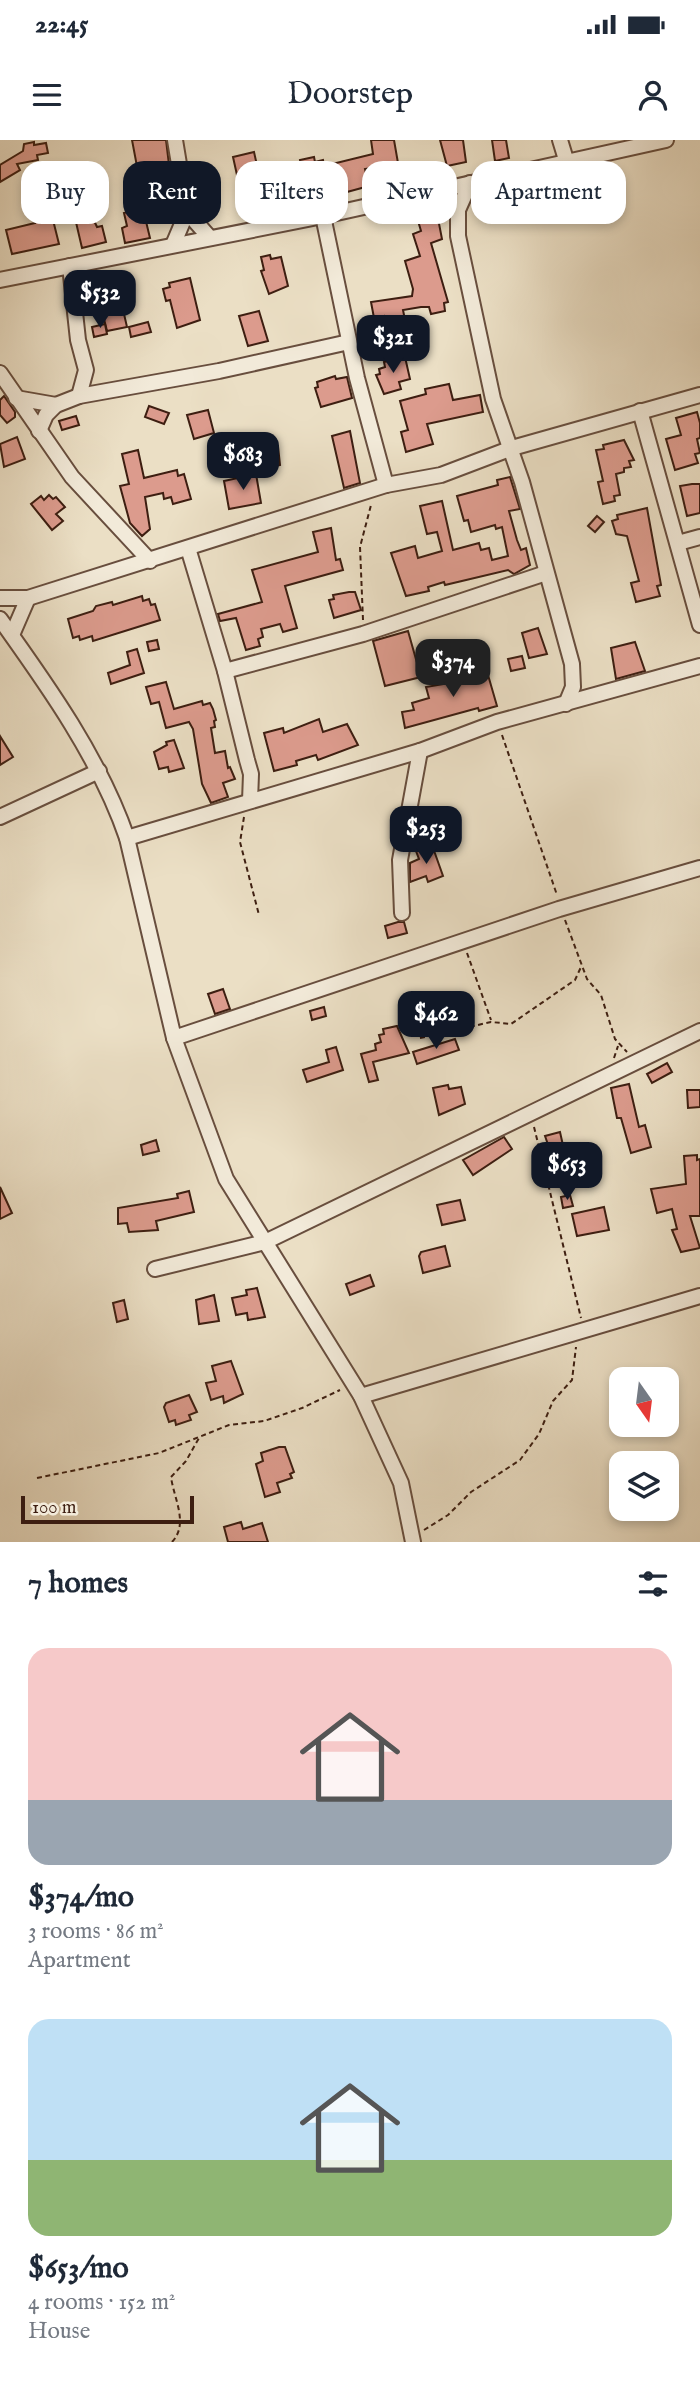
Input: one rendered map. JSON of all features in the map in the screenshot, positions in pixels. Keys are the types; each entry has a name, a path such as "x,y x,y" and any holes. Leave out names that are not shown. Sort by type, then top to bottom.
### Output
{"street":[{"path":"174,140 178,161"},
{"path":"560,140 566,161"},
{"path":"576,161 666,140"},
{"path":"348,210 470,183"},
{"path":"470,183 458,210 458,236 501,429 512,448 573,672 573,687 566,704"},
{"path":"173,245 182,224"},
{"path":"198,224 210,238"},
{"path":"0,280 282,224"},
{"path":"325,224 349,342 386,485"},
{"path":"70,267 78,340 86,370 79,396"},
{"path":"39,431 46,415 56,405 79,396 219,371 349,342"},
{"path":"0,373 72,477 150,561"},
{"path":"0,598 28,598 386,485 441,475 512,448 700,395"},
{"path":"16,398 56,405"},
{"path":"640,411 700,625"},
{"path":"487,459 501,429"},
{"path":"678,543 700,537"},
{"path":"188,548 225,671 251,774 248,802"},
{"path":"225,671 363,634 546,573"},
{"path":"12,635 28,598"},
{"path":"0,619 99,771 127,838 174,1038 226,1179 358,1389 401,1483 417,1537"},
{"path":"127,838 420,751 497,722 700,666"},
{"path":"402,913 400,860 420,751"},
{"path":"0,817 99,771"},
{"path":"251,774 275,796"},
{"path":"174,1038 559,909 700,868"},
{"path":"155,1269 265,1242 700,1031"},
{"path":"358,1389 581,1333 700,1296"}],"path":[{"path":"363,634 360,547 371,512 370,490"},
{"path":"497,722 519,793 555,885 559,909 581,966 587,979 601,995 618,1045 640,1059"},
{"path":"248,802 240,842 259,915"},
{"path":"463,942 491,1022"},
{"path":"420,1038 491,1022 511,1024 575,980 581,966"},
{"path":"417,1537 448,1515 471,1492 520,1460 539,1434 553,1401 572,1380 581,1333 581,1318 534,1131 535,1118 543,1106"},
{"path":"37,1478 159,1453 229,1425 264,1421 358,1389"},
{"path":"172,1542 180,1534 182,1525 171,1476 186,1461 199,1437"}],"building":[{"path":"132,140 166,140 169,161 136,161"},
{"path":"371,140 394,140 398,161 362,161 362,188 348,192 348,161 344,161 373,154"},
{"path":"440,140 463,140 466,162 457,164 457,161 446,161"},
{"path":"492,140 506,140 509,158 495,161"},
{"path":"46,143 48,153 37,155 38,160 21,161 17,164 20,170 0,182 0,165 23,151 24,144"},
{"path":"254,152 256,161 235,161 235,166 233,157"},
{"path":"314,157 315,161 300,161 300,160"},
{"path":"31,224 54,224 59,244 12,254 6,230"},
{"path":"76,224 102,226 106,242 82,248"},
{"path":"147,224 150,238 125,243 122,228"},
{"path":"419,224 439,224 442,239 431,243 448,302 444,303 445,311 431,314 429,307 421,307 403,310 405,320 385,323 384,316 374,318 371,302 412,296 413,289 405,261 420,256 413,234 421,231"},
{"path":"270,255 271,259 281,257 288,286 269,294 261,271 264,270 261,257"},
{"path":"190,278 200,320 177,328 170,300 166,301 163,289 170,287 169,283"},
{"path":"111,289 112,293 119,292 127,327 107,331 99,299 103,298 101,291"},
{"path":"259,311 268,341 248,346 239,316"},
{"path":"148,322 151,332 131,337 129,327"},
{"path":"105,324 107,334 94,337 92,327"},
{"path":"405,357 410,379 399,382 401,389 384,394 376,375 380,374 379,369 385,367 384,362"},
{"path":"335,376 336,379 347,377 352,398 321,407 315,388 318,387 317,382"},
{"path":"449,384 453,400 480,395 483,412 427,424 433,444 406,452 401,432 408,430 400,401 426,394 425,389"},
{"path":"4,396 15,412 15,417 7,423 0,415 0,400"},
{"path":"149,406 169,413 164,424 145,417"},
{"path":"208,410 214,433 194,439 187,415"},
{"path":"697,412 700,423 700,438 697,439 700,453 695,454 698,463 675,470 666,439 681,435 676,418"},
{"path":"76,416 79,425 62,430 59,421"},
{"path":"350,431 360,483 344,488 332,436"},
{"path":"17,437 25,459 4,467 0,444"},
{"path":"624,440 634,460 629,461 631,467 616,474 620,495 614,496 615,501 603,504 598,482 603,481 596,450 604,449 603,445"},
{"path":"278,446 280,465 260,470 256,452"},
{"path":"138,450 144,478 177,470 178,476 184,474 191,499 173,504 171,497 164,499 163,493 145,497 150,529 142,536 130,523 120,486 129,484 122,454"},
{"path":"256,474 261,503 229,509 224,481"},
{"path":"510,477 520,509 509,511 517,540 521,550 526,548 530,565 514,574 508,570 445,585 444,582 428,587 429,591 406,596 391,553 415,546 418,558 442,551 437,532 427,534 420,506 442,501 453,550 479,543 481,550 489,548 492,560 508,556 502,527 496,529 495,525 471,532 468,520 464,521 457,496 498,485 497,480"},
{"path":"700,484 700,513 687,516 680,486"},
{"path":"49,495 53,499 56,497 65,507 56,514 63,521 52,530 31,504 41,496 44,500"},
{"path":"647,508 661,585 657,586 660,596 636,602 631,583 639,581 627,536 616,534 612,521 618,519 617,515"},
{"path":"597,516 604,522 595,532 588,526"},
{"path":"331,528 336,560 340,559 343,570 285,586 297,628 283,632 280,624 261,629 263,637 258,639 260,646 246,650 236,618 220,621 218,614 262,602 252,570 318,552 313,532"},
{"path":"355,592 361,610 334,618 329,600 334,599 333,595"},
{"path":"142,596 143,601 149,599 151,605 155,604 160,620 93,641 92,636 80,640 79,636 73,638 68,619 93,611 96,606 112,602 113,605"},
{"path":"538,628 547,654 529,658 522,633"},
{"path":"408,631 421,677 385,686 373,641"},
{"path":"157,640 159,649 149,651 147,642"},
{"path":"635,642 645,671 616,679 611,648"},
{"path":"137,649 144,673 111,684 108,673 130,665 127,652"},
{"path":"522,656 525,668 511,671 508,659"},
{"path":"486,668 497,706 479,711 478,708 405,728 402,712 414,710 412,703 429,698 426,687 467,680 465,673"},
{"path":"166,682 174,709 202,701 203,705 210,703 216,720 215,727 211,728 215,753 225,751 228,768 230,767 235,779 223,783 228,797 211,803 202,784 193,729 189,722 166,728 159,702 151,704 146,687"},
{"path":"319,719 323,732 347,724 358,745 318,760 316,755 296,761 297,765 274,771 264,733 283,728 284,733"},
{"path":"0,736 13,757 0,765"},
{"path":"174,740 184,768 169,772 168,767 159,769 154,752 167,745 166,742"},
{"path":"432,845 443,876 428,882 426,876 410,882 410,863 419,859 416,851"},
{"path":"404,922 407,933 388,938 385,926"},
{"path":"223,989 230,1009 215,1014 208,994"},
{"path":"324,1007 326,1016 312,1020 310,1011"},
{"path":"397,1026 409,1053 373,1062 378,1080 369,1082 361,1054 376,1050 375,1044 381,1042 379,1035 384,1034 383,1029"},
{"path":"455,1039 459,1050 417,1064 413,1052"},
{"path":"336,1047 343,1070 307,1082 303,1070 329,1062 326,1050"},
{"path":"667,1063 672,1072 652,1083 647,1074"},
{"path":"629,1084 639,1127 645,1125 651,1147 631,1153 621,1118 617,1118 611,1088"},
{"path":"448,1085 449,1089 461,1087 465,1104 439,1115 433,1088"},
{"path":"687,1090 700,1090 700,1107 688,1108"},
{"path":"560,1132 566,1159 572,1157 575,1169 558,1173 545,1136"},
{"path":"504,1137 512,1149 473,1175 463,1160"},
{"path":"156,1140 159,1151 143,1155 141,1145"},
{"path":"697,1155 697,1160 700,1159 700,1216 690,1216 700,1248 681,1252 672,1230 677,1229 672,1209 657,1213 651,1189 686,1184 684,1156"},
{"path":"0,1187 12,1213 0,1219"},
{"path":"189,1191 194,1212 156,1221 158,1230 129,1232 127,1223 118,1224 118,1208 178,1198 177,1194"},
{"path":"570,1195 573,1206 563,1208 561,1197"},
{"path":"460,1200 465,1220 442,1225 437,1205"},
{"path":"604,1207 609,1230 577,1236 572,1214"},
{"path":"445,1246 450,1266 423,1273 419,1256 421,1252"},
{"path":"370,1275 374,1286 350,1295 346,1284"},
{"path":"257,1288 265,1317 248,1320 247,1313 236,1315 232,1298 247,1295 246,1290"},
{"path":"214,1295 219,1321 199,1324 196,1300"},
{"path":"124,1300 128,1319 117,1322 113,1303"},
{"path":"231,1361 243,1394 224,1403 223,1396 211,1400 206,1383 216,1381 212,1366"},
{"path":"189,1395 197,1412 189,1415 191,1420 176,1425 175,1420 169,1422 164,1407 166,1403"},
{"path":"285,1447 294,1472 290,1474 292,1478 277,1483 280,1492 265,1497 256,1464 263,1461 261,1453"},
{"path":"241,1522 243,1529 262,1523 268,1542 228,1542 224,1527"}]}
